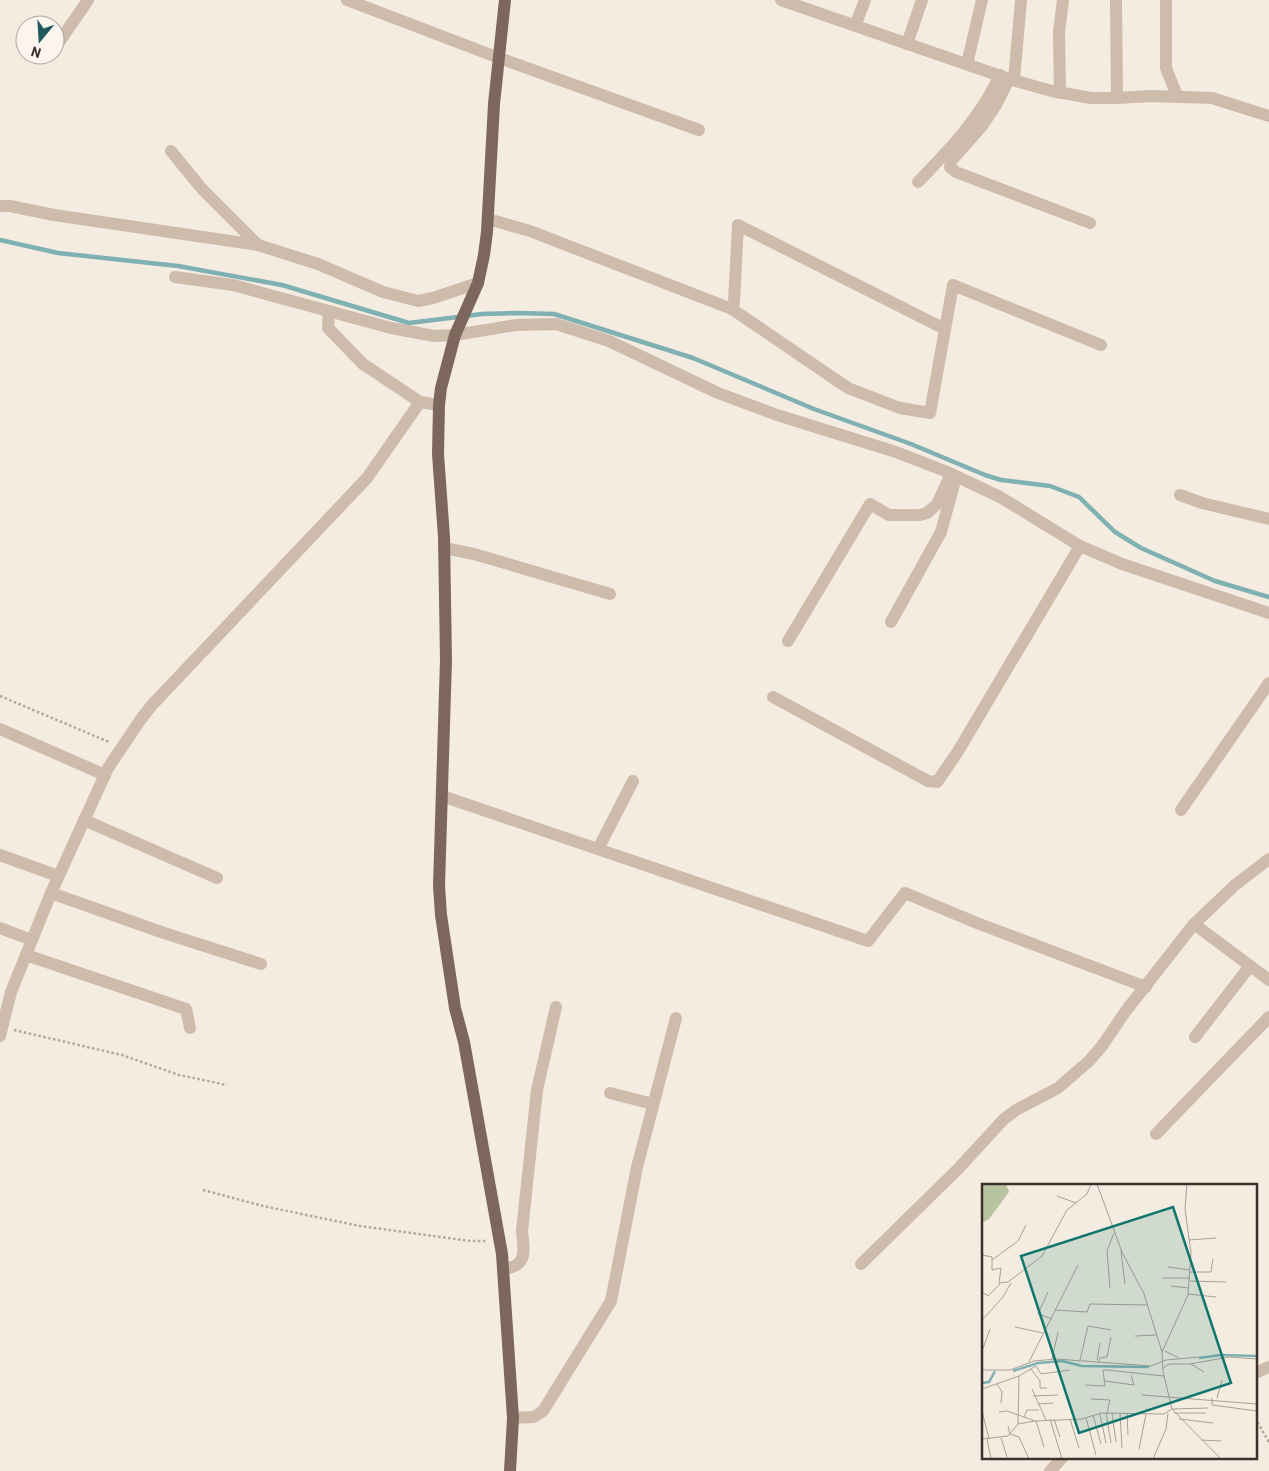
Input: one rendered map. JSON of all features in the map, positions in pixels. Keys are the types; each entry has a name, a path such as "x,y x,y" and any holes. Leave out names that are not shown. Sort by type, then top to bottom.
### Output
{"main road":[{"path":"505,0 494,104 488,218 484,255 478,283 454,335 441,388 439,405 438,454 444,548 446,660 439,886 441,915 455,1008 464,1042 500,1242 513,1418 510,1471"}],"street":[{"path":"65,33 88,0"},
{"path":"347,0 499,58 699,130"},
{"path":"781,0 1008,78 1060,93 1091,98 1152,96 1212,98 1269,116"},
{"path":"855,26 864,0"},
{"path":"907,44 922,0"},
{"path":"967,64 982,0"},
{"path":"1021,0 1008,78 996,105 982,126 951,161 950,167 956,172 1090,222"},
{"path":"1060,93 1059,32 1063,0"},
{"path":"1116,0 1117,98"},
{"path":"1166,0 1166,68 1176,96"},
{"path":"918,182 958,140 990,97 1008,78"},
{"path":"171,151 202,188 258,245"},
{"path":"0,206 258,245 318,264 383,292 418,301 478,283"},
{"path":"488,218 530,232 732,309 848,388 900,408 930,413 953,285 1101,345"},
{"path":"732,309 738,225 945,328"},
{"path":"175,277 233,285 391,328 434,336 454,335 516,325 556,324 609,341 718,393 777,415 896,452 954,476 1000,497 1080,546 1122,564 1269,613"},
{"path":"329,311 328,328 362,364 420,402 439,405"},
{"path":"2,1031 11,992 58,876 105,775 141,719 152,705 366,478 420,402"},
{"path":"891,622 940,532 954,476"},
{"path":"788,641 870,504 889,515 920,515 927,513 937,504 954,476"},
{"path":"1180,495 1202,503 1269,519"},
{"path":"772,697 928,781 937,782 962,745 1080,546"},
{"path":"444,548 474,554 610,594"},
{"path":"1180,810 1269,683"},
{"path":"0,729 105,775"},
{"path":"598,849 634,781"},
{"path":"442,796 868,941 905,893 977,923 1146,987"},
{"path":"84,820 217,878"},
{"path":"0,855 58,876"},
{"path":"861,1264 957,1170 1004,1119 1016,1110 1058,1088 1089,1061 1194,924 1235,885 1269,859"},
{"path":"51,892 164,933 261,964"},
{"path":"1194,924 1269,980"},
{"path":"0,928 32,940"},
{"path":"26,955 186,1009 190,1028"},
{"path":"1195,1037 1250,966"},
{"path":"503,1270 520,1264 524,1253 522,1231 537,1090 556,1007"},
{"path":"1156,1134 1269,1017"},
{"path":"513,1418 534,1417 543,1411 610,1301 637,1167 676,1018"},
{"path":"610,1093 653,1104"},
{"path":"1256,1373 1269,1367"},
{"path":"1050,1471 1062,1458"}],"path":[{"path":"0,696 122,748"},
{"path":"2,1031 21,1033 122,1055 179,1076 227,1086"},
{"path":"203,1190 263,1206 360,1226 470,1241 500,1242"},
{"path":"1256,1420 1269,1442"}],"waterway":[{"path":"0,240 58,253 178,266 282,285 409,323 482,314 554,314 693,358 814,409 911,444 985,475 1001,480 1050,486 1079,497 1115,532 1141,548 1215,581 1269,597"}]}
